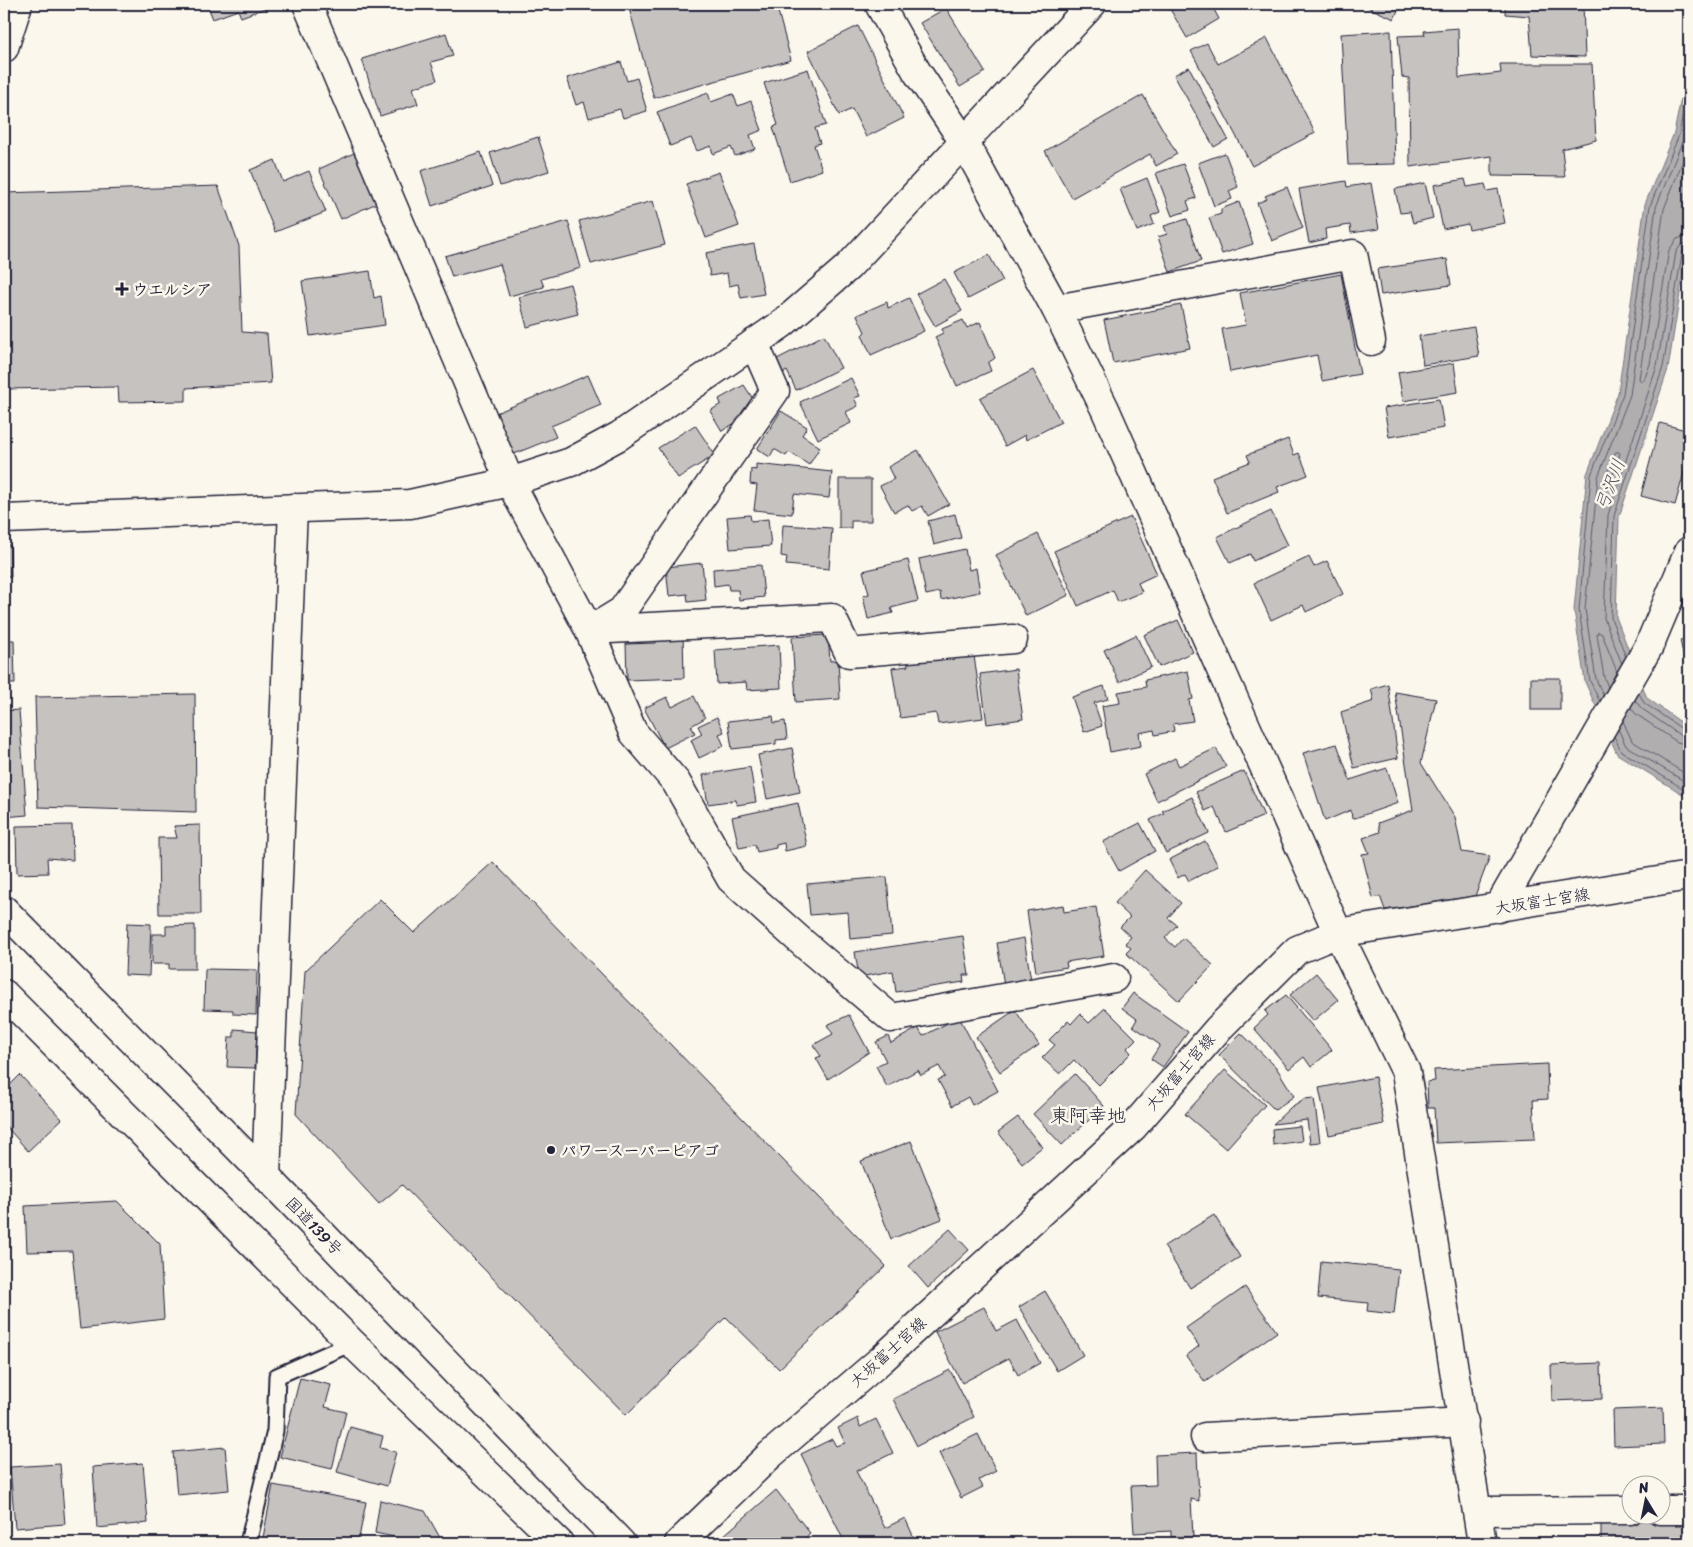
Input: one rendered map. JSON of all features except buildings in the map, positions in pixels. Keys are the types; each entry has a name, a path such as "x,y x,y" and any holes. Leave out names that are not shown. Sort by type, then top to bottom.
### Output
{"main road":[{"path":"4,48 18,4"},
{"path":"307,4 510,482 589,630 633,732 676,782 731,879 892,1018 1114,978"},
{"path":"879,4 917,72 964,142 1056,309 1105,409 1338,933 1406,1072 1464,1422 1482,1543"},
{"path":"4,519 410,504 510,482 571,462 619,436 782,324 848,267 1092,4"},
{"path":"1056,309 1353,254 1371,341"},
{"path":"589,630 622,611 775,391 754,343"},
{"path":"266,1176 293,508"},
{"path":"1498,908 1649,646 1689,552"},
{"path":"589,630 832,618 849,653 1013,639"},
{"name":"大坂富士宮線","path":"679,1543 770,1455 882,1359 1133,1127 1218,1029 1297,950 1338,933 1689,876"},
{"name":"国道139号","path":"4,910 266,1176 621,1543"},
{"path":"4,994 352,1343 559,1543"},
{"path":"1206,1437 1464,1422"},
{"path":"1477,1511 1620,1510"},
{"path":"1670,1510 1689,1510"}],"lane":[{"path":"248,1543 275,1430 277,1376 352,1343"}],"water":[{"name":"弓沢川","path":"1689,59 1689,237 1668,369 1619,517 1616,617 1647,698 1689,728 1689,798 1617,754 1585,682 1574,610 1587,474 1618,393 1645,204 1674,133"}],"place":[{"name":"ウエルシア","path":"122,289"},
{"name":"パワースーパーピアゴ","path":"551,1150"}],"district":[{"name":"東阿幸地","path":"1088,1115"}]}
